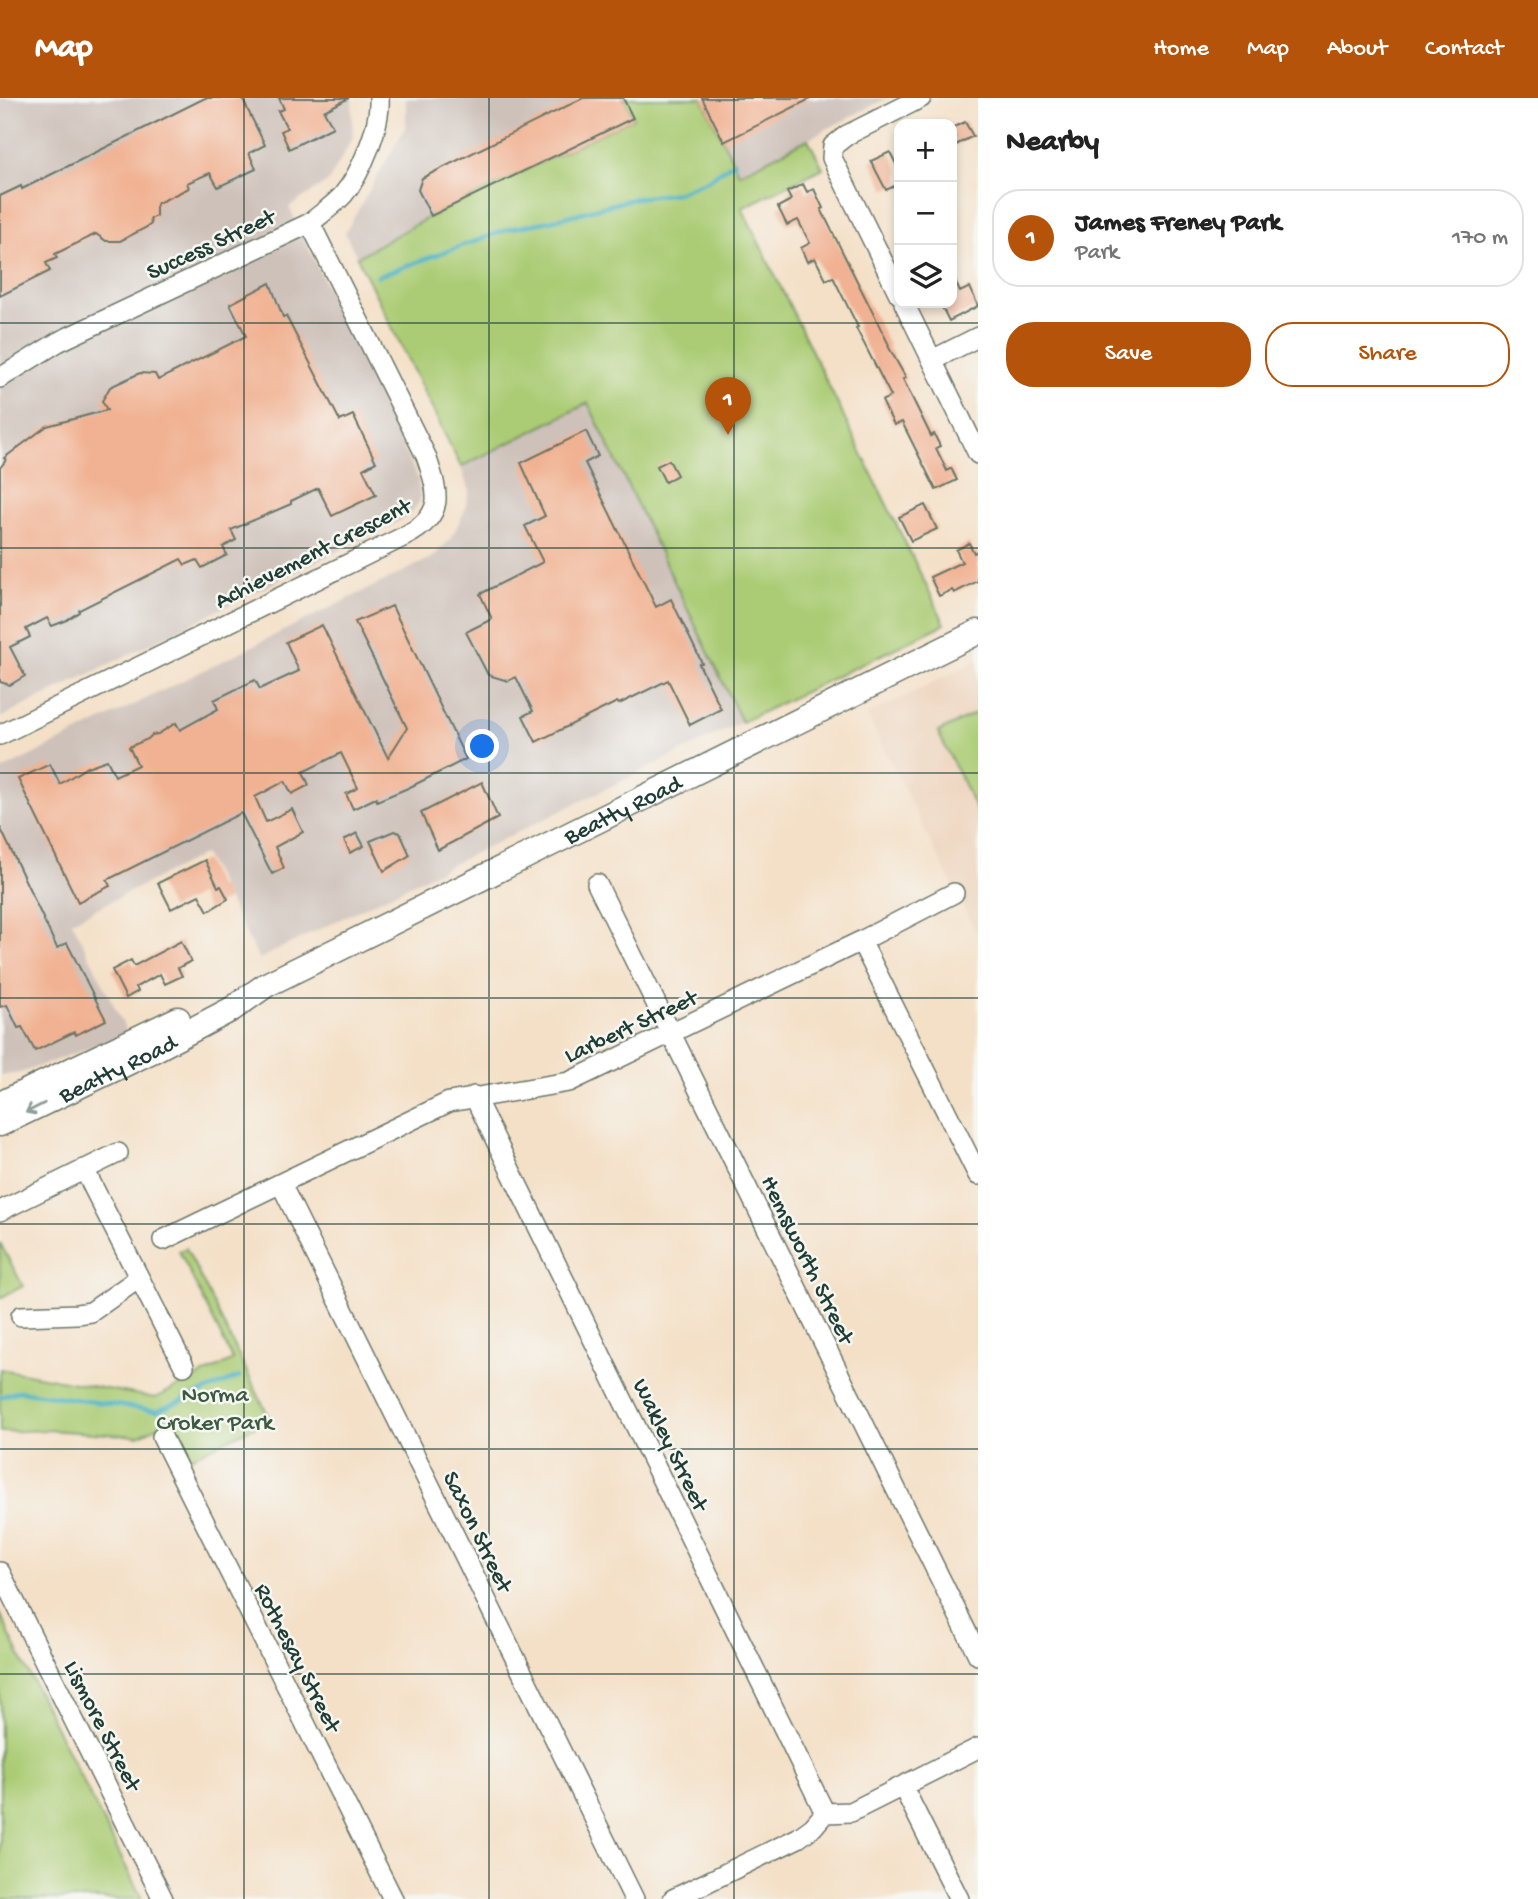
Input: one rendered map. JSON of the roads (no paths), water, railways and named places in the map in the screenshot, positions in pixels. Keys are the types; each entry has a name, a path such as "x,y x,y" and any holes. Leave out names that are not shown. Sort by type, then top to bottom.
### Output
{"main road":[{"name":"Beatty Road","path":"0,1124 154,1050 232,1009 266,985 978,632"},
{"name":"Beatty Road","path":"0,1104 223,996 266,985"}],"street":[{"name":"Success Street","path":"0,378 58,342 310,223 344,194 360,167 370,144 379,98"},
{"path":"894,284 832,159 833,146 847,135 921,98"},
{"name":"Achievement Crescent","path":"0,735 405,536 430,520 437,501 435,482 426,456 310,223"},
{"path":"906,308 978,454"},
{"path":"932,360 978,337"},
{"name":"Hemsworth Street","path":"597,884 978,1656"},
{"name":"Larbert Street","path":"163,1240 449,1102 569,1082 861,941 954,893"},
{"path":"861,941 978,1175"},
{"name":"Wakley Street","path":"474,1096 825,1813"},
{"path":"0,1211 118,1153"},
{"path":"84,1169 184,1366"},
{"name":"Saxon Street","path":"281,1184 634,1899"},
{"path":"21,1316 91,1311 139,1278"},
{"name":"Rothesay Street","path":"162,1437 393,1899"},
{"name":"Lismore Street","path":"0,1572 163,1899"},
{"path":"673,1899 798,1838 813,1827 825,1813 851,1812 978,1748"},
{"path":"903,1787 959,1899"}],"waterway":[{"path":"378,276 509,229 636,198 677,193 710,179 734,162"},
{"path":"0,1397 19,1391 157,1411 239,1377"}],"place":[{"name":"James Freney Park","path":"728,435"}],"park label":[{"name":"Norma Croker Park","path":"215,1407"}]}
